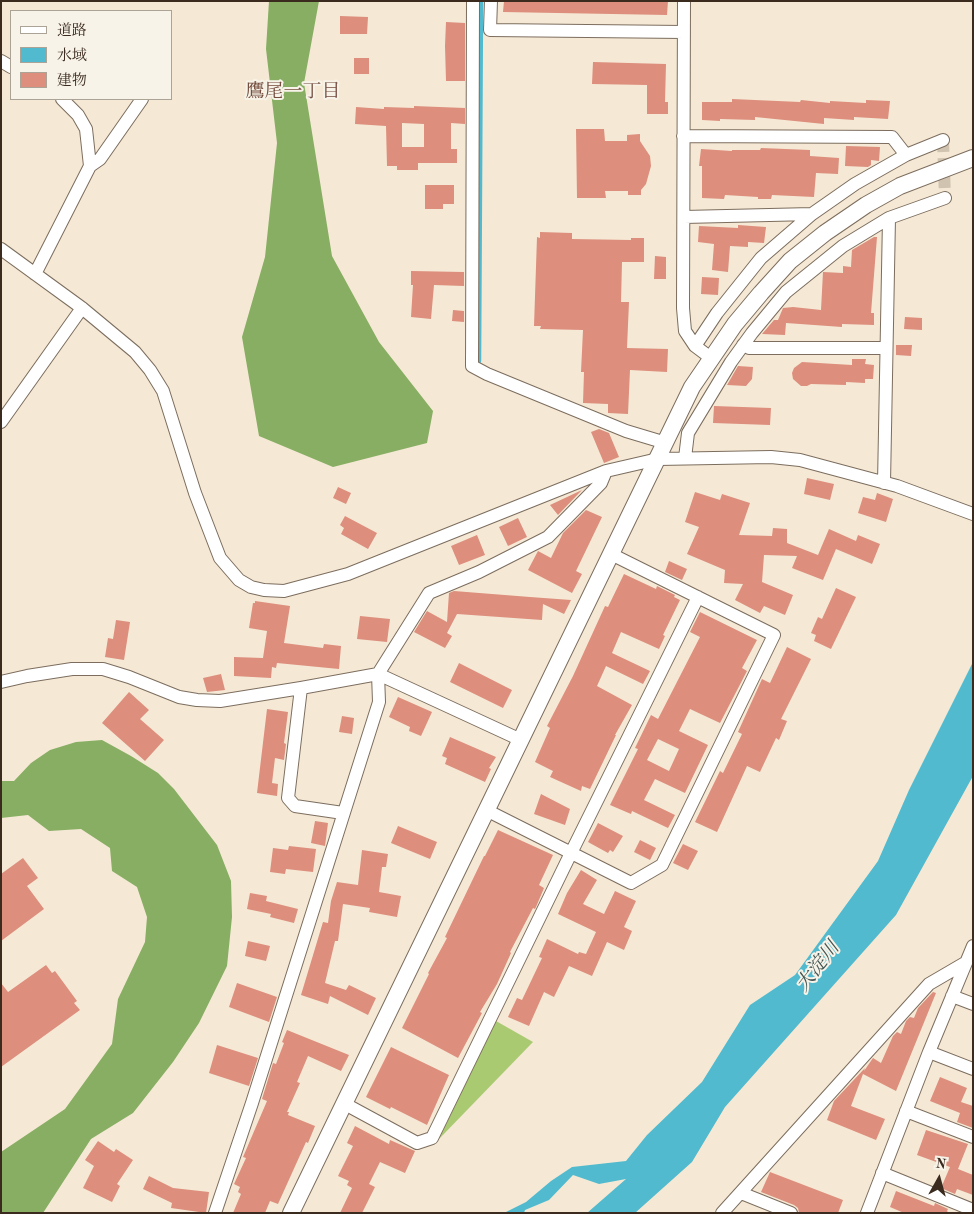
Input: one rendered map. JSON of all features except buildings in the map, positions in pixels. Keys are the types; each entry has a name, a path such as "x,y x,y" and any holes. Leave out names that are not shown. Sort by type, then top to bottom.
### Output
{"street":[{"path":"473,1 472,366 487,374 626,431 666,442"},
{"path":"491,1 490,30 684,32"},
{"path":"684,1 683,308 685,331 695,346 711,358"},
{"path":"63,100 78,115 86,129 90,166"},
{"path":"35,274 90,166 100,159 141,100"},
{"path":"684,136 892,137 906,155"},
{"path":"695,346 717,312 761,258 812,214 855,184 906,155 943,140"},
{"path":"291,1213 692,387 711,358 761,293 790,261 825,232 866,205 900,186 973,158"},
{"path":"685,458 688,433 731,362 786,292 843,246 889,218 945,198"},
{"path":"684,217 812,214"},
{"path":"884,483 889,218"},
{"path":"1,249 82,308 135,352 150,370 162,391 195,493 220,558 239,580 251,587 284,591 348,574 606,471 658,459 771,457 800,460 884,483 973,514"},
{"path":"1,422 82,308"},
{"path":"743,345 749,348 886,348"},
{"path":"215,1213 252,1103 379,702 378,674 429,593 479,572 548,536 602,483 606,471"},
{"path":"486,810 632,883 662,865 774,634 611,554"},
{"path":"345,1104 417,1144 432,1138 698,597"},
{"path":"1,682 72,669 103,669 179,697 220,701 378,674 521,740"},
{"path":"301,688 288,798 295,806 343,813"},
{"path":"867,1213 928,1052 973,946"},
{"path":"722,1213 929,984 965,963"},
{"path":"952,996 973,1004"},
{"path":"928,1052 973,1069"},
{"path":"906,1111 973,1137"},
{"path":"882,1173 973,1210"},
{"path":"741,1193 772,1209 791,1213"}],"green space":[{"path":"269,1 319,1 304,83 332,256 379,342 433,411 427,443 333,467 259,436 242,337 265,257 277,143 266,49"},
{"path":"102,740 158,773 174,789 217,845 231,881 232,917 227,966 199,1023 173,1062 133,1113 91,1139 43,1213 1,1213 1,1152 65,1109 112,1044 118,999 145,942 147,917 137,887 112,871 110,848 81,829 49,831 28,815 1,818 1,781 14,781 31,763 50,750 76,742"},
{"path":"496,1021 533,1042 439,1139"}],"water":[{"name":"大淀川","path":"973,662 973,776 896,915 725,1107 692,1162 635,1213 587,1213 626,1179 599,1184 573,1175 549,1200 525,1210 524,1213 504,1213 526,1202 551,1181 572,1167 626,1161 647,1135 702,1082 750,1005 795,975 878,861 909,790"}],"waterway":[{"path":"479,361 481,1"}],"tunnel":[{"path":"943,140 945,198"}],"district":[{"name":"鷹尾一丁目","path":"293,92"}]}
